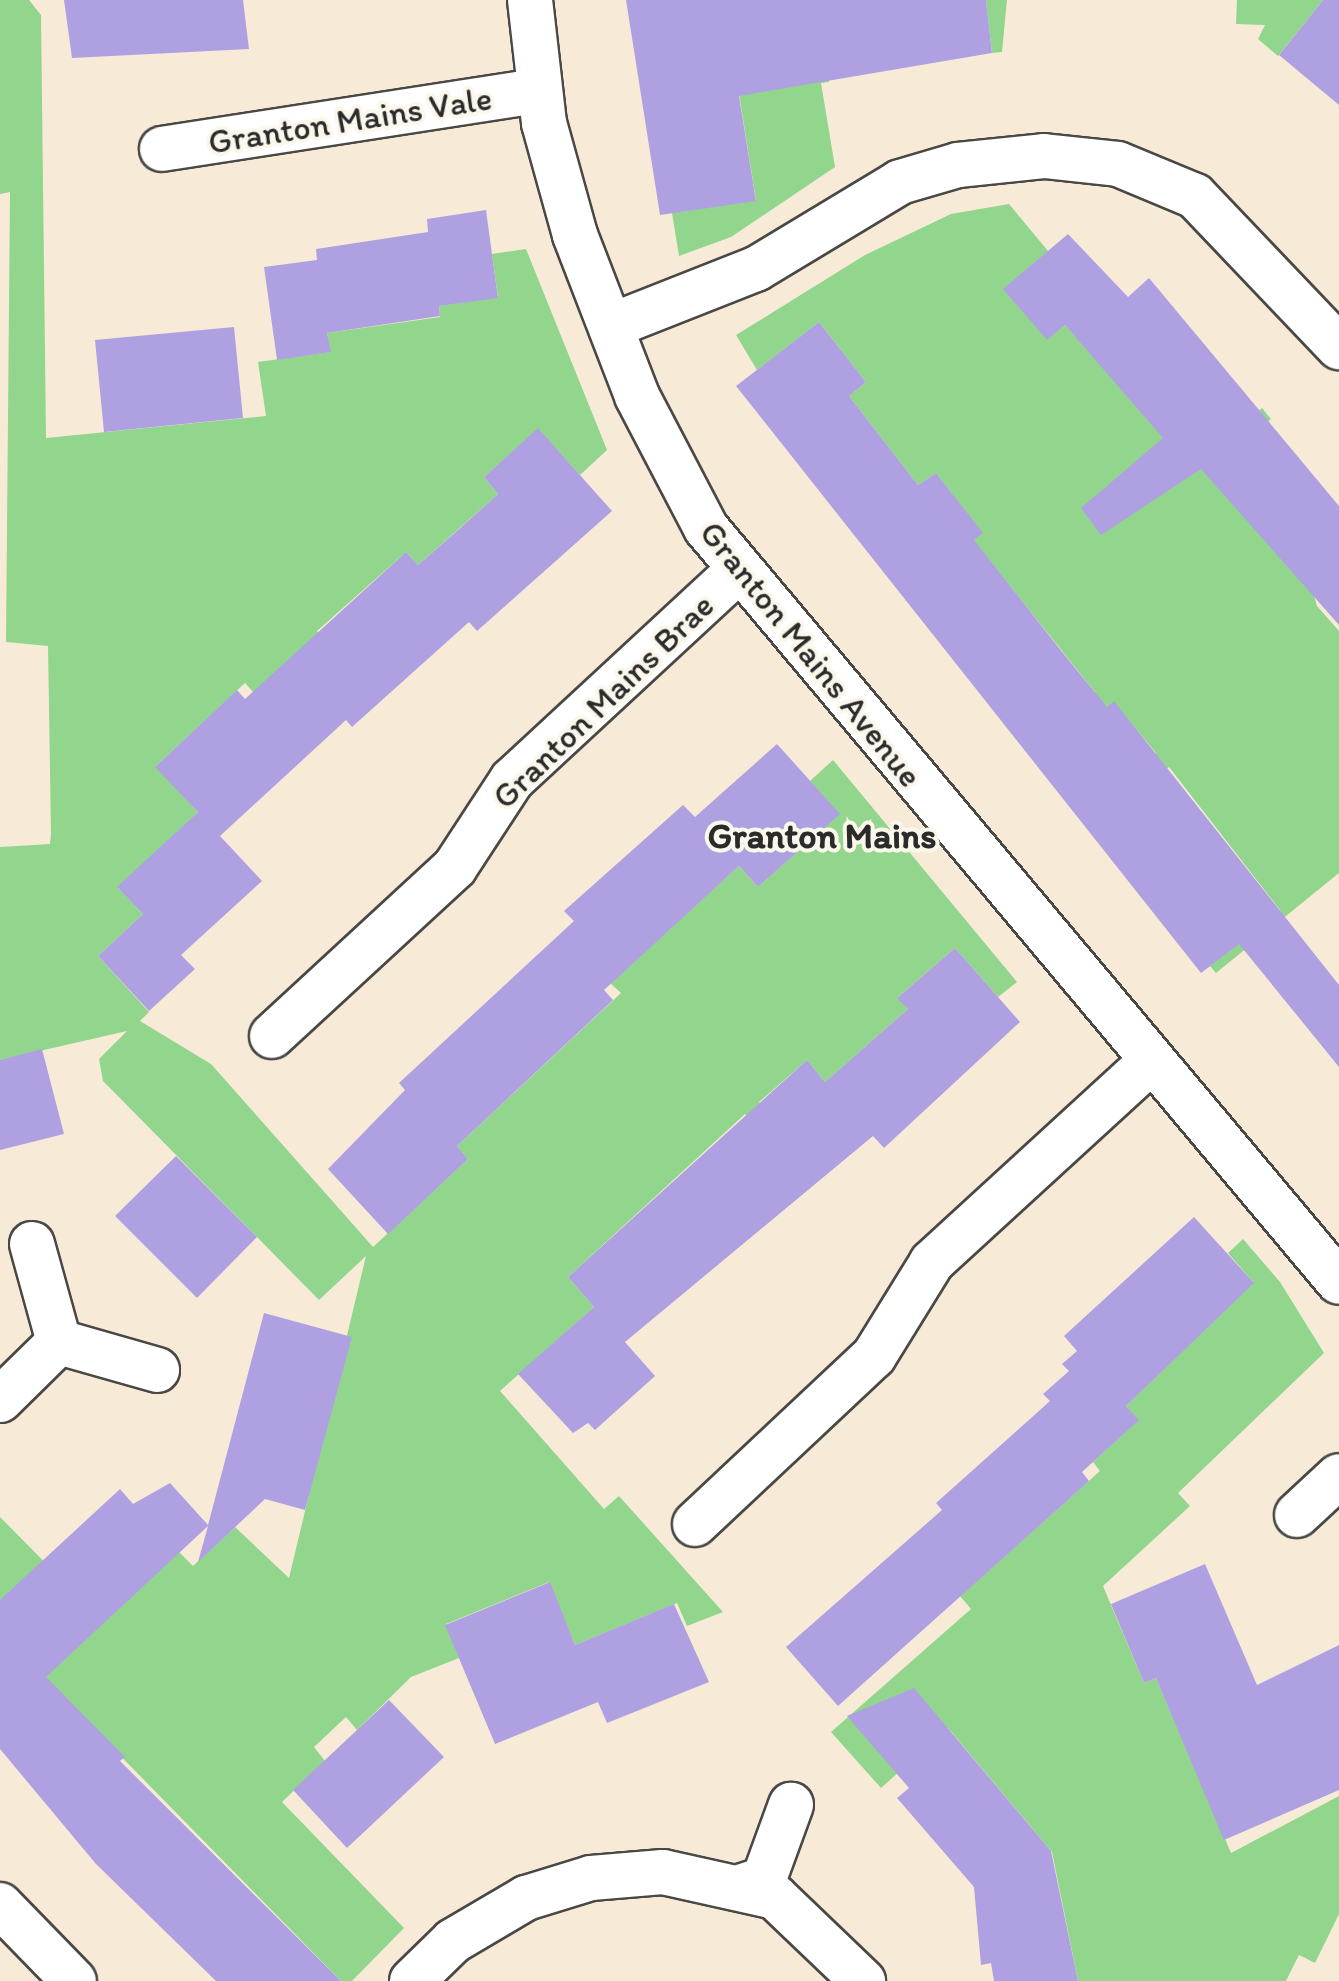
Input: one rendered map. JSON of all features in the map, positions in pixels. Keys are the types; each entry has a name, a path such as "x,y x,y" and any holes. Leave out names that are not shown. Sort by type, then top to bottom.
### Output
{"street":[{"name":"Granton Mains Avenue","path":"530,0 538,91 575,235 677,478 737,572 1149,1063 1339,1282"},
{"name":"Granton Mains Vale","path":"162,149 538,91"},
{"path":"611,326 756,269 900,182 958,165 1044,156 1118,164 1195,196 1339,347"},
{"name":"Granton Mains Brae","path":"272,1036 455,867 512,780 737,572"},
{"path":"695,1524 874,1356 932,1262 1149,1063"},
{"path":"32,1244 59,1342"},
{"path":"59,1342 157,1370"},
{"path":"0,1400 59,1342"},
{"path":"1297,1515 1339,1476"},
{"path":"743,1886 764,1879 791,1805"},
{"path":"412,1981 489,1916 558,1886 628,1872 743,1886 775,1897 863,1981"},
{"path":"0,1905 74,1981"}],"green space":[{"path":"0,0 29,0 41,15 46,438 266,416 258,362 330,352 327,333 440,317 439,306 498,297 492,254 526,249 607,450 580,475 538,429 484,477 498,494 418,565 406,552 317,631 355,674 253,692 245,683 156,766 198,812 118,888 143,914 98,956 149,1012 140,1021 211,1064 373,1247 468,1159 457,1146 621,993 610,983 739,866 758,887 839,814 810,781 833,760 1017,982 998,997 955,948 898,997 908,1009 825,1082 807,1060 759,1102 778,1126 766,1136 745,1114 568,1277 594,1307 500,1391 604,1509 619,1496 723,1612 687,1626 677,1603 575,1645 549,1582 446,1624 459,1658 411,1677 357,1730 346,1717 314,1747 325,1761 282,1802 404,1928 352,1981 341,1981 0,1633 0,1517 104,1622 179,1552 193,1566 235,1527 289,1578 366,1256 319,1300 103,1081 99,1059 127,1031 0,1060 0,847 50,844 51,834 48,646 6,642 10,192 0,194"},
{"path":"724,0 818,0 829,82 821,83 835,167 731,237 679,256 672,213 756,200"},
{"path":"986,0 1007,0 1002,52 992,53"},
{"path":"1237,0 1323,0 1278,56 1258,39 1265,25 1236,24"},
{"path":"1009,204 1048,251 1047,339 1065,325 1194,467 1262,408 1271,419 1264,425 1317,606 1339,631 1339,873 1216,973 1210,966 1280,910 1169,767 1097,823 1087,809 1156,753 1114,702 1082,728 1095,692 981,550 903,602 982,533 936,473 918,485 849,396 866,382 819,322 757,370 736,335 865,255 951,214"},
{"path":"1243,1239 1280,1282 1324,1353 1178,1493 1190,1506 1103,1586 1144,1683 1156,1678 1231,1853 1339,1796 1339,1914 1315,1963 1299,1955 1286,1981 1078,1981 1052,1852 948,1728 881,1788 831,1732 971,1609 960,1596 1100,1471 1093,1462 1138,1420 1126,1406 1253,1282 1228,1253"}],"building":[{"path":"64,0 243,0 249,49 72,58"},
{"path":"626,0 986,0 992,53 739,96 756,201 660,215"},
{"path":"1323,0 1339,0 1339,105 1279,55"},
{"path":"486,210 498,298 439,306 440,316 327,333 331,352 277,360 264,267 317,260 316,249 428,232 427,219"},
{"path":"1068,234 1128,297 1149,278 1339,506 1339,625 1201,469 1101,535 1081,508 1163,438 1065,325 1047,340 1003,289"},
{"path":"819,322 866,382 849,396 918,485 936,473 983,533 974,540 1059,648 1107,707 1114,701 1339,985 1339,1067 1239,944 1201,973 736,386"},
{"path":"234,327 243,418 104,432 95,340"},
{"path":"538,428 612,511 477,631 469,622 352,727 346,720 220,836 262,881 181,955 195,969 149,1011 98,956 143,914 117,887 198,812 155,767 237,690 245,699 406,552 418,565 458,530 498,494 484,477"},
{"path":"777,744 840,814 758,887 739,866 604,990 613,1000 457,1146 468,1159 388,1234 328,1169 405,1090 399,1083 574,921 564,911 683,805 695,817"},
{"path":"955,948 1020,1022 884,1148 873,1136 625,1342 655,1376 595,1430 588,1423 573,1433 518,1374 594,1307 568,1277 807,1060 825,1082 908,1009 897,998"},
{"path":"42,1049 64,1134 0,1150 0,1060"},
{"path":"176,1156 257,1237 197,1298 115,1216"},
{"path":"1194,1217 1254,1283 1126,1406 1139,1420 1082,1472 1089,1481 838,1706 786,1647 942,1510 936,1503 1050,1401 1043,1394 1069,1371 1062,1364 1077,1351 1064,1336"},
{"path":"264,1313 352,1337 305,1510 265,1499 198,1562 208,1526 46,1677 125,1757 120,1761 341,1981 216,1981 96,1864 0,1749 0,1600 120,1489 133,1504 170,1483 208,1525"},
{"path":"1205,1564 1257,1685 1339,1645 1339,1790 1224,1840 1156,1678 1144,1683 1111,1604"},
{"path":"550,1582 575,1645 674,1604 709,1682 607,1723 598,1702 495,1744 445,1625"},
{"path":"914,1688 1051,1851 1078,1981 994,1981 991,1963 981,1965 974,1887 897,1798 909,1788 847,1716"},
{"path":"389,1700 444,1757 347,1848 293,1790"}],"district":[{"name":"Granton Mains","path":"822,836"}]}
